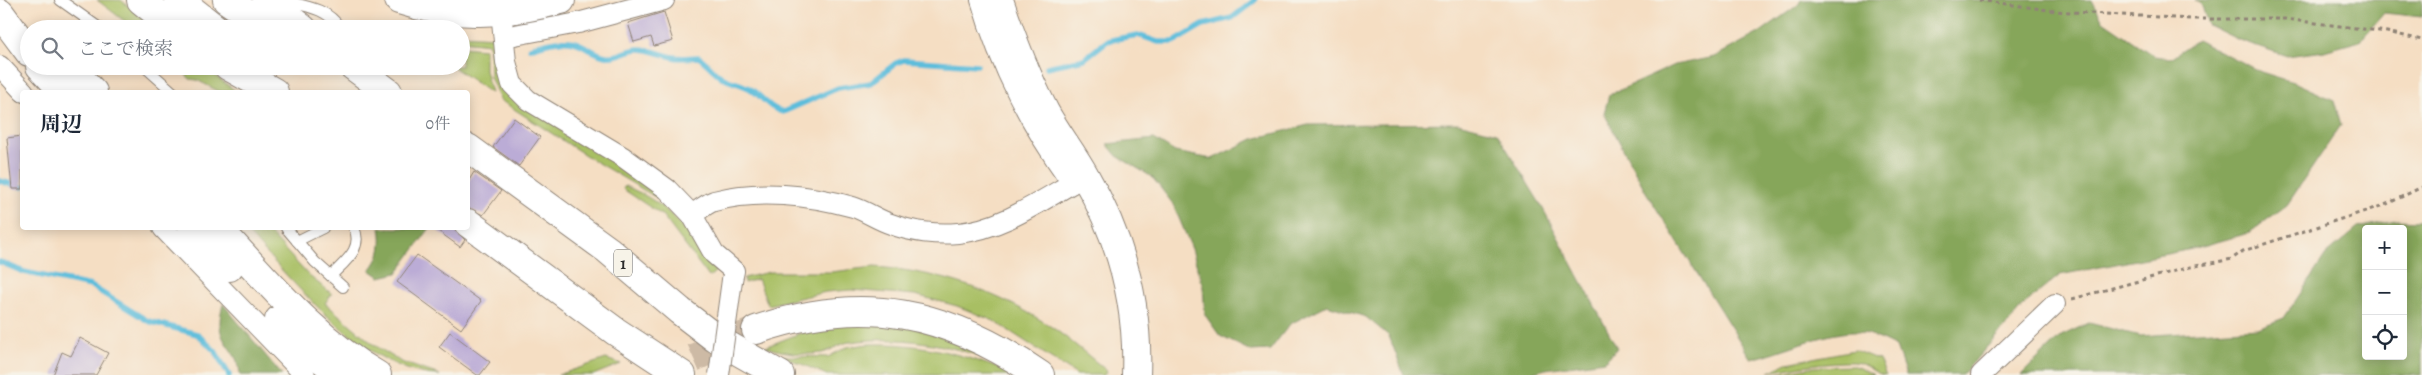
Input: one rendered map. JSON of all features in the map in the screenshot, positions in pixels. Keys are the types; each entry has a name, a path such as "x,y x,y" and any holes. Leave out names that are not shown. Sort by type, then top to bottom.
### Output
{"main road":[{"path":"141,0 166,20"},
{"path":"179,0 205,20"},
{"path":"228,0 257,20"},
{"path":"266,0 292,20"},
{"path":"399,0 441,12 501,16 561,0"},
{"path":"999,0 1018,56 1045,113 1079,179 1114,234 1130,288 1136,343 1136,375"},
{"path":"0,5 20,22"},
{"path":"0,13 20,40"},
{"path":"48,75 62,90"},
{"path":"77,75 91,90"},
{"path":"244,75 270,90"},
{"path":"275,75 294,90"},
{"name":"1","path":"470,149 608,250 715,338 780,375"},
{"path":"470,224 615,331 682,375"},
{"path":"194,230 280,321 307,347 341,375"},
{"path":"220,230 314,327 338,348 377,375"},
{"path":"756,330 779,322 827,312 855,310 912,316 966,333 996,348 1040,375"}],"street":[{"path":"664,0 578,23 501,16 506,62 512,84 528,100 623,157 667,189 692,215 714,254 734,271 719,375"},
{"path":"692,215 712,202 737,196 774,196 827,201 855,208 892,225 929,233 959,233 992,225 1079,179 1044,142 1008,76 980,0"},
{"path":"0,66 13,88"},
{"path":"165,230 305,375"},
{"path":"1981,375 2054,304"}],"lane":[{"path":"60,0 88,20"},
{"path":"279,0 326,12 333,20"},
{"path":"154,75 171,90"},
{"path":"288,230 343,287"},
{"path":"297,241 319,230"},
{"path":"331,276 352,255 357,245 358,235 355,230"}],"path":[{"path":"1979,0 2055,11 2191,19 2285,19 2387,32 2422,40"},
{"path":"2054,304 2190,267 2232,259 2243,251 2387,204 2422,187"}],"green space":[{"path":"97,0 121,0 144,20 123,20"},
{"path":"1801,0 2092,0 2103,21 2154,56 2170,58 2197,40 2261,72 2296,83 2334,100 2341,125 2287,205 2249,233 2192,249 2060,275 2026,303 1962,375 1906,375 1896,347 1868,334 1853,332 1840,333 1809,341 1751,359 1646,192 1604,113 1609,95 1675,65 1714,57 1759,33 1798,5"},
{"path":"2195,0 2422,0 2422,17 2384,13 2360,41 2324,51 2287,56 2239,40 2208,25 2201,3"},
{"path":"470,36 494,37 498,64 616,162 666,199 664,202 593,160 500,100 490,77 489,44 470,42"},
{"path":"470,48 485,49 485,70 491,93 465,75 470,75"},
{"path":"186,75 214,75 234,90 216,90 197,80 190,79"},
{"path":"1458,123 1497,133 1541,205 1617,348 1605,361 1546,369 1524,375 1404,375 1389,336 1366,317 1327,305 1290,324 1270,350 1251,351 1220,336 1205,315 1203,287 1192,249 1173,204 1152,177 1117,156 1107,144 1154,139 1175,152 1212,159 1253,139 1308,125"},
{"path":"625,186 655,202 678,221 716,271 709,277 663,216 623,189"},
{"path":"2396,220 2422,221 2422,375 2021,375 2061,336 2089,323 2140,336 2257,328 2284,318 2326,255 2358,228 2362,227 2362,360 2407,360 2407,225 2372,225"},
{"path":"267,230 308,275 332,294 325,303 373,344 401,362 440,375 413,371 386,359 359,342 309,298 246,231"},
{"path":"380,230 429,230 397,273 380,277 370,270 377,260 381,239"},
{"path":"874,267 922,273 969,286 992,295 1014,305 1056,330 1107,371 1104,375 1077,375 994,321 957,306 915,295 851,290 826,292 768,305 758,279 744,283 744,278 769,272 831,272"},
{"path":"223,304 282,375 240,375 235,356 226,344 220,329"},
{"path":"850,317 912,323 994,361 959,350 906,340 850,342 815,354 793,353 765,347 813,328"},
{"path":"868,344 908,345 944,351 1016,375 827,375 783,356 828,357 847,347"},
{"path":"1854,350 1879,360 1886,375 1878,373 1863,364 1854,362 1822,363 1769,372 1787,363"},
{"path":"606,359 621,364 593,375 558,375"},
{"path":"1855,366 1874,375 1769,375 1811,367"}],"building":[{"path":"664,12 673,41 654,46 651,37 634,42 628,23"},
{"path":"514,118 540,137 519,166 493,147"},
{"path":"20,136 20,189 12,189 7,138"},
{"path":"474,172 501,191 483,215 470,209 470,179"},
{"path":"437,230 455,230 465,240 460,247"},
{"path":"417,255 481,301 461,329 397,282"},
{"path":"450,332 490,362 480,375 477,375 439,347"},
{"path":"80,338 108,353 96,375 53,375 62,352 71,356"}],"waterway":[{"path":"1047,67 1084,59 1107,41 1121,38 1138,35 1158,42 1174,42 1203,25 1232,18 1255,0"},
{"path":"530,48 550,42 570,41 606,56 615,56 639,49 676,58 699,57 723,78 749,88 770,106 783,112 838,88 871,83 896,63 904,60 977,65"},
{"path":"0,181 20,186"},
{"path":"0,262 24,272 91,286 148,321 197,334 215,351 229,375"}],"tunnel":[{"path":"655,375 756,330"}]}
